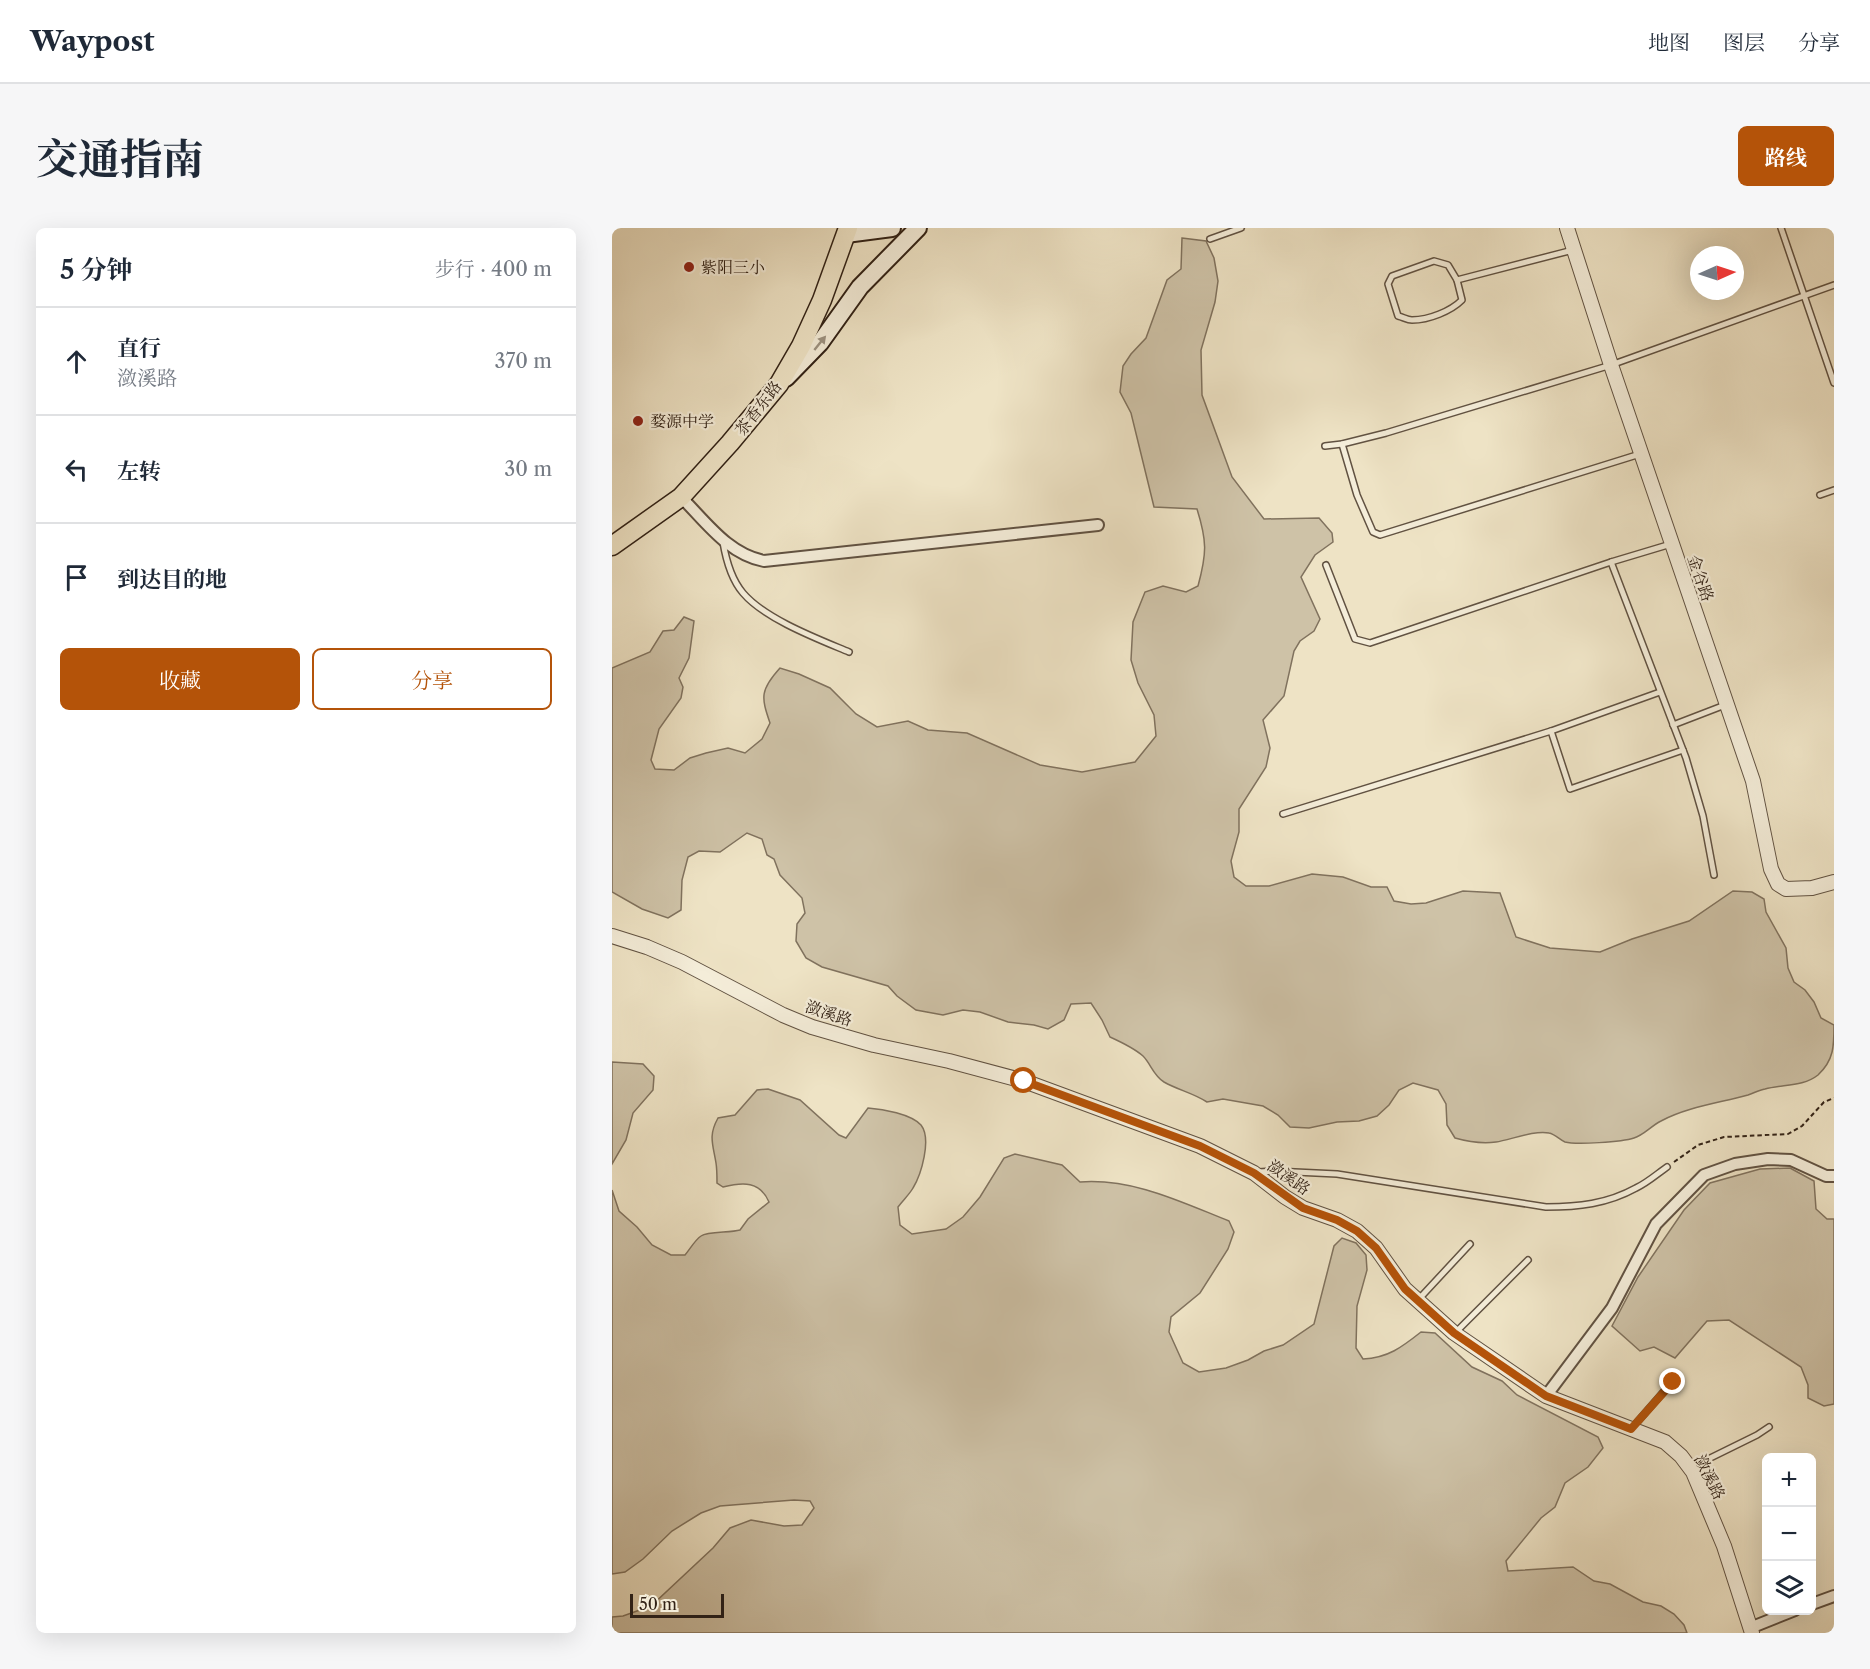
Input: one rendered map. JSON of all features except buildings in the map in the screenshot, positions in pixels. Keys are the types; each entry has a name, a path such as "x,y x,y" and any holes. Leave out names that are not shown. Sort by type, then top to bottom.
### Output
{"main road":[{"path":"852,230 892,228"},
{"path":"779,384 820,343 860,287 918,228"},
{"name":"茶香东路","path":"612,546 681,497 779,384 801,345 852,230"}],"street":[{"name":"金谷路","path":"1568,228 1611,365 1753,781 1771,869 1778,884 1786,889 1812,888 1834,882"},
{"path":"681,497 736,551 749,558 764,561 1098,525"},
{"name":"潋溪路","path":"612,936 647,947 682,962 783,1015 812,1027 874,1045 949,1061 1024,1081 1200,1146 1254,1173 1303,1208 1337,1220 1357,1231 1376,1248 1405,1289 1454,1333 1546,1396 1665,1442 1681,1456 1690,1468 1724,1546 1751,1630"},
{"path":"1546,1396 1611,1308 1656,1224 1704,1175 1734,1164 1768,1159 1791,1160 1826,1176 1834,1176"},
{"path":"1816,1603 1834,1596"},
{"path":"1751,1630 1787,1615"}],"lane":[{"path":"1210,239 1241,228"},
{"path":"1781,228 1834,383"},
{"path":"1458,280 1574,249"},
{"path":"1434,261 1448,265 1458,280 1462,300 1457,305 1430,318 1410,321 1398,315 1388,284 1392,276 1434,261"},
{"path":"1325,446 1386,433 1611,365 1834,285"},
{"path":"1342,444 1357,495 1373,532 1380,535 1641,453"},
{"path":"1820,495 1834,490"},
{"path":"723,540 725,556 732,574 743,593 754,604 801,631 849,652"},
{"path":"1326,566 1355,639 1370,643 1672,543"},
{"path":"1611,562 1683,750 1703,816 1714,875"},
{"path":"1282,814 1551,731 1660,692"},
{"path":"1673,725 1727,704"},
{"path":"1551,731 1570,789 1683,750"},
{"path":"1254,1173 1275,1171 1337,1174 1546,1207 1578,1207 1611,1199 1638,1188 1667,1167"},
{"path":"1418,1300 1470,1244"},
{"path":"1454,1333 1528,1260"},
{"path":"1631,1429 1673,1382"},
{"path":"1690,1468 1769,1427"}],"path":[{"path":"1667,1167 1698,1145 1724,1137 1788,1134 1802,1126 1824,1102 1834,1098"}],"shaded area":[{"path":"1182,238 1206,241 1214,258 1218,281 1215,302 1201,350 1202,395 1232,477 1264,519 1319,518 1332,533 1333,542 1315,555 1301,577 1320,619 1314,631 1300,641 1294,651 1284,696 1263,720 1270,748 1266,767 1239,809 1239,832 1231,861 1234,877 1246,886 1269,886 1312,874 1343,877 1371,887 1387,887 1394,901 1411,904 1426,903 1463,891 1500,893 1516,937 1550,948 1600,952 1689,921 1733,891 1752,892 1764,899 1766,912 1786,948 1788,968 1794,982 1805,990 1814,1002 1821,1018 1834,1025 1832,1052 1827,1064 1818,1075 1806,1082 1763,1089 1681,1112 1661,1121 1638,1137 1610,1142 1571,1143 1543,1132 1491,1143 1455,1138 1447,1125 1446,1104 1438,1090 1413,1083 1399,1090 1389,1105 1377,1116 1309,1128 1290,1127 1278,1115 1263,1106 1223,1099 1207,1102 1164,1082 1143,1056 1110,1037 1091,1003 1071,1004 1064,1020 1048,1029 1008,1022 980,1012 963,1010 943,1015 916,1010 888,986 822,967 806,958 796,941 797,924 805,913 802,898 780,875 774,859 767,855 762,839 747,833 720,852 699,851 688,857 682,880 681,910 668,918 642,909 612,892 612,668 650,652 663,631 674,630 684,617 694,621 689,658 679,678 683,687 681,698 659,729 651,760 655,769 674,770 690,758 728,748 745,753 762,739 770,723 764,694 769,682 780,668 830,688 856,714 877,727 908,721 928,730 967,733 1040,765 1082,772 1135,762 1156,736 1154,715 1138,683 1131,660 1133,622 1145,592 1163,586 1186,592 1198,586 1204,556 1203,530 1197,509 1154,507 1131,413 1120,392 1123,366 1146,338 1167,280 1181,269"},
{"path":"612,1062 643,1064 654,1076 653,1090 633,1113 626,1140 612,1164"},
{"path":"768,1089 800,1100 839,1135 846,1138 868,1108 904,1115 921,1125 926,1139 922,1166 913,1188 898,1207 900,1225 912,1234 946,1229 963,1217 980,1197 1004,1158 1015,1154 1062,1165 1080,1182 1100,1182 1138,1188 1175,1199 1229,1221 1234,1232 1228,1249 1200,1293 1171,1317 1169,1332 1183,1363 1199,1372 1226,1368 1248,1360 1264,1351 1283,1345 1314,1324 1334,1246 1342,1238 1356,1243 1366,1255 1367,1270 1357,1306 1356,1348 1363,1359 1387,1354 1421,1332 1435,1333 1472,1367 1502,1381 1517,1395 1598,1437 1603,1448 1588,1467 1565,1483 1555,1507 1541,1518 1506,1561 1508,1571 1573,1567 1594,1581 1610,1584 1643,1602 1661,1606 1674,1614 1684,1625 1687,1633 612,1633 612,1617 623,1616 651,1606 713,1548 730,1528 751,1520 784,1526 802,1525 814,1508 810,1501 794,1500 720,1506 701,1513 672,1531 643,1559 625,1572 612,1574 612,1190 619,1211 652,1245 671,1255 685,1255 704,1234 740,1230 748,1219 769,1202 761,1190 756,1187 737,1184 723,1187 717,1183 713,1130 718,1118 735,1115 757,1090"},
{"path":"1790,1168 1814,1181 1816,1209 1827,1219 1834,1219 1834,1404 1824,1406 1808,1398 1808,1385 1801,1367 1729,1320 1707,1321 1675,1358 1654,1347 1640,1351 1612,1326 1638,1277 1684,1210 1710,1183 1760,1169"}],"place":[{"name":"紫阳三小","path":"689,267"},
{"name":"婺源中学","path":"638,421"}],"route":[{"path":"1024,1081 1200,1146 1254,1173 1303,1208 1337,1220 1357,1231 1376,1248 1405,1289 1428,1311 1454,1333 1546,1396 1631,1429 1673,1382"}]}
